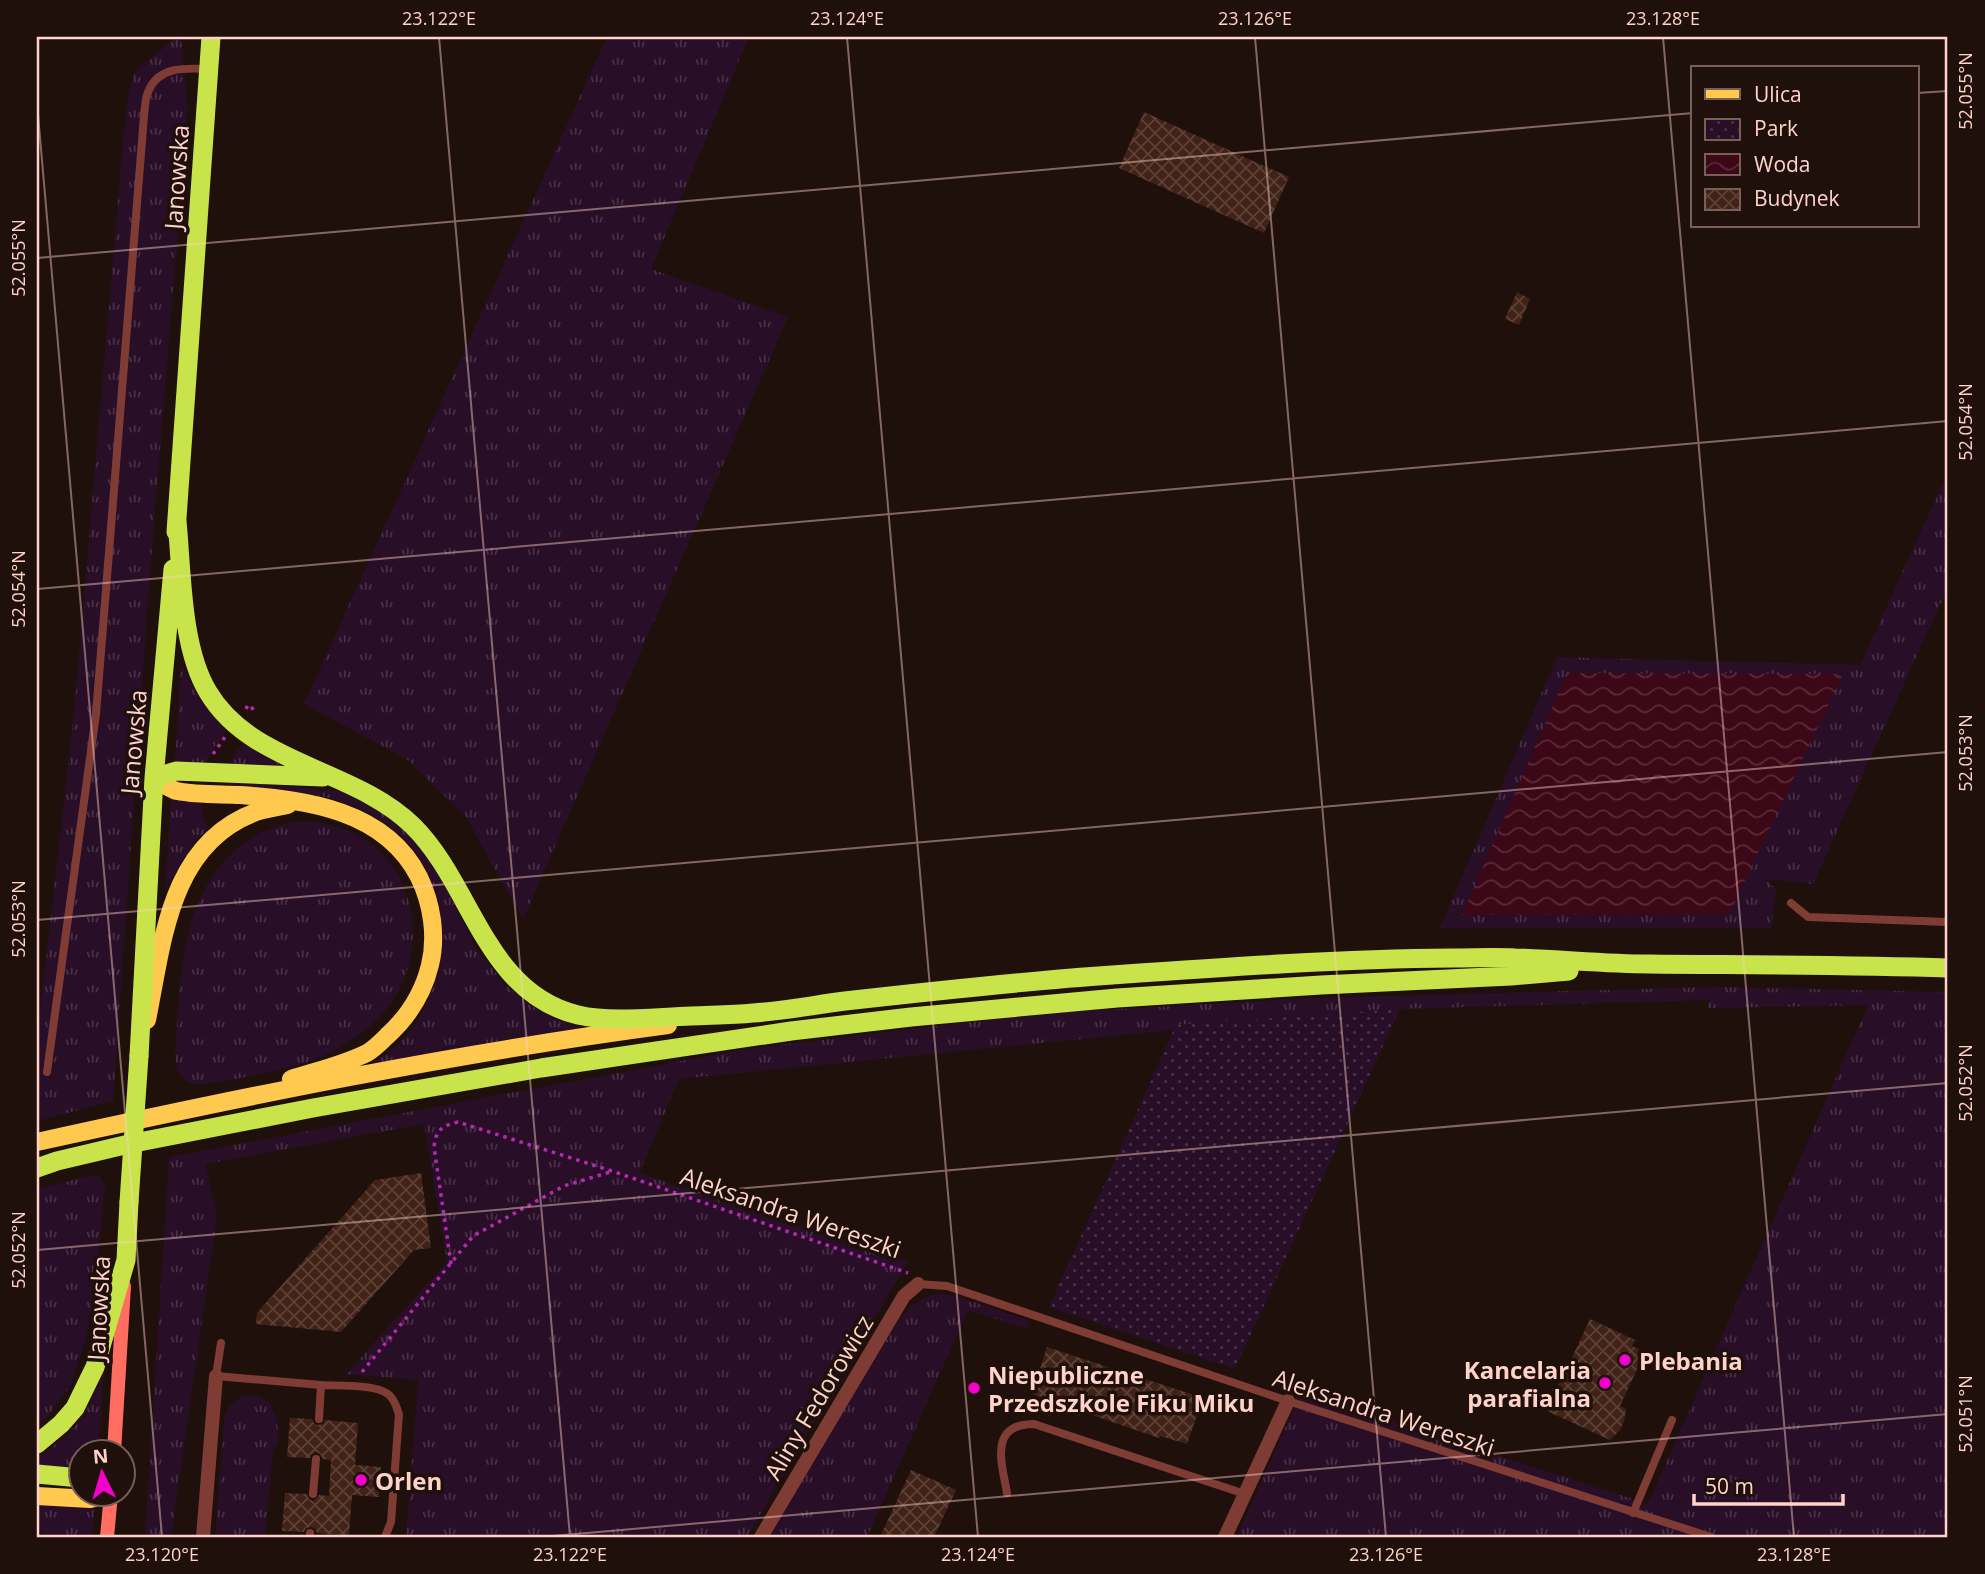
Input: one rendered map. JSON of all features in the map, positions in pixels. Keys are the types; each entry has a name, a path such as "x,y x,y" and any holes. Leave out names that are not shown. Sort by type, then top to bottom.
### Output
{"highway":[{"name":"Janowska","path":"125,1260 139,1056 153,778 177,521 211,37"},
{"path":"177,521 191,653 208,692 226,715 256,739 383,801 408,821 425,837 438,856 482,934 514,978 541,1000 577,1015 598,1018 755,1013 839,1002 1105,976 1341,961 1514,958 1643,964 1948,968"},
{"path":"153,778 176,771 331,777"},
{"path":"37,1167 177,1135 366,1098 567,1063 792,1031 1117,998 1511,976 1643,964"},
{"path":"37,1444 61,1424 75,1408 85,1390 95,1367 125,1260"},
{"path":"37,1474 66,1477"}],"main road":[{"path":"153,778 175,791 298,802 327,807 369,824 393,842 405,856 422,884 430,910 433,940 429,967 422,990 410,1013 398,1026 368,1052 225,1100"},
{"path":"139,1056 170,909 184,874 203,848 228,827 256,813 298,802"},
{"path":"37,1142 225,1100 513,1049 755,1013"},
{"name":"Janowska","path":"115,1438 125,1260"},
{"path":"37,1496 66,1498"},
{"path":"107,1537 109,1508"}],"street":[{"name":"Aliny Fedorowicz","path":"761,1537 904,1296 918,1284"},
{"path":"203,1537 216,1376"},
{"path":"1226,1537 1288,1401"}],"lane":[{"path":"47,1072 96,714 144,116 148,92 168,70 208,69"},
{"path":"1791,903 1808,918 1948,922"},
{"name":"Aleksandra Wereszki","path":"918,1284 947,1286 1288,1401 1711,1537"},
{"path":"221,1343 216,1376 378,1389 389,1394 399,1414 391,1522 385,1537"},
{"path":"318,1419 321,1385"},
{"path":"1633,1513 1672,1420"},
{"path":"1007,1493 1000,1455 1001,1445 1007,1433 1015,1427 1034,1424 1245,1494"},
{"path":"313,1494 316,1459"}],"path":[{"path":"209,764 227,734"},
{"name":"Aleksandra Wereszki","path":"451,1264 434,1147 436,1133 443,1125 458,1122 612,1171 914,1275 918,1284"},
{"path":"349,1387 473,1236 564,1186 612,1171"}],"green space":[{"path":"177,37 181,37 188,107 148,597 113,1101 37,1121 37,1038 74,713 126,108 134,72"},
{"path":"607,37 749,37 651,269 788,317 523,919 466,817 408,760 304,704"},
{"path":"1948,472 1948,587 1813,884 1766,879 1776,890 1771,928 1440,928 1557,657 1860,665"},
{"path":"181,665 203,704 226,731 205,764 175,762"},
{"path":"243,744 289,768 229,766 235,752"},
{"path":"227,781 348,792 369,803 408,834 427,856 476,948 505,985 528,1004 553,1018 582,1028 373,1064 411,1030 427,1003 435,981 442,936 440,913 425,869 413,849 394,829 353,806 307,793 227,787"},
{"path":"171,799 202,801 203,817 210,828 194,843 165,889"},
{"path":"306,821 323,823 355,834 370,843 389,862 402,884 410,908 413,934 410,959 402,983 389,1006 371,1025 335,1050 281,1070 219,1082 200,1084 186,1081 178,1071 175,1052 181,972 192,920 202,895 215,873 233,852 249,839 286,824"},
{"path":"1714,987 1948,992 1948,1537 1237,1537 1301,1392 1648,1504 1868,1005 1708,1008 1709,1000 1400,1009 1177,1025 1173,1030 679,1079 639,1173 908,1261 747,1537 406,1537 418,1380 346,1374 447,1262 424,1124 205,1164 217,1216 171,1537 145,1537 169,1157 745,1049 1047,1013 1315,998"},
{"path":"1400,1009 1235,1369 1049,1307 1176,1025"},
{"path":"94,1175 100,1177 105,1186 94,1295 84,1346 70,1386 37,1426 37,1189"},
{"path":"937,1293 959,1297 1028,1320 1029,1329 968,1310 867,1537 769,1537 887,1337 913,1305"},
{"path":"104,1368 99,1438 66,1438 66,1468 37,1467 37,1457 72,1429 93,1396"},
{"path":"248,1395 265,1400 277,1420 278,1446 273,1448 265,1537 215,1537 225,1414 234,1401"},
{"path":"37,1504 94,1508 92,1537 47,1537 37,1529"}],"water":[{"path":"1567,673 1843,674 1729,914 1462,915"}],"building":[{"path":"1144,112 1289,177 1264,233 1119,168"},
{"path":"1517,292 1530,299 1519,325 1505,319"},
{"path":"421,1173 431,1248 414,1250 341,1332 256,1324 257,1313 375,1180"},
{"path":"1590,1319 1635,1340 1632,1346 1645,1352 1620,1406 1626,1409 1624,1421 1620,1430 1610,1440 1547,1411 1551,1394 1562,1379"},
{"path":"1047,1347 1203,1398 1187,1444 1160,1436 1159,1438 1077,1410 1076,1412 1032,1394"},
{"path":"290,1418 312,1419 318,1425 325,1420 358,1423 355,1465 381,1467 379,1497 352,1495 349,1536 317,1533 311,1527 304,1532 282,1531 285,1493 307,1494 313,1501 319,1495 329,1496 331,1460 323,1459 316,1452 310,1458 287,1457"},
{"path":"911,1470 956,1490 934,1537 880,1537"}],"place":[{"name":"Plebania","path":"1625,1360"},
{"name":"Kancelaria parafialna","path":"1605,1383"},
{"name":"Niepubliczne Przedszkole Fiku Miku","path":"974,1388"},
{"name":"Orlen","path":"361,1480"}]}
